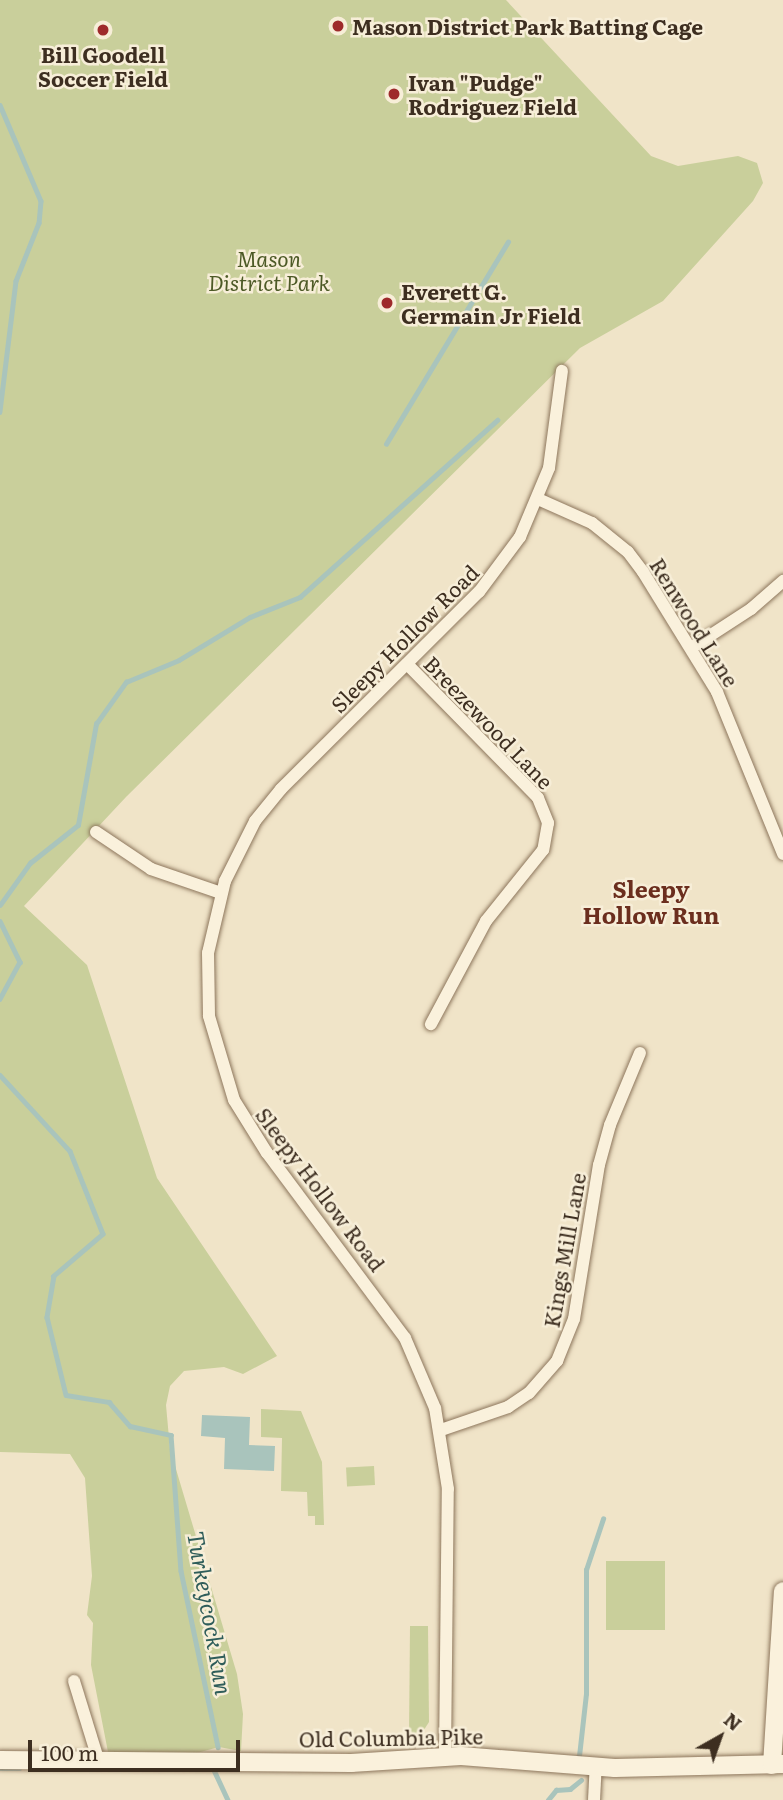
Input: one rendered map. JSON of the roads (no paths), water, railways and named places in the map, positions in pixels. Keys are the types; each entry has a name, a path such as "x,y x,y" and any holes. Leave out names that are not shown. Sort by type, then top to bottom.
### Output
{"street":[{"path":"538,499 555,438 562,371"},
{"name":"Renwood Lane","path":"538,499 592,523 628,552 691,648 733,726 783,854"},
{"name":"Sleepy Hollow Road","path":"445,1756 448,1489 441,1430 422,1371 405,1338 267,1153 234,1100 214,1041 207,985 220,893 240,847 281,789 502,565 538,499"},
{"path":"691,648 751,609 783,581"},
{"name":"Breezewood Lane","path":"407,664 538,798 548,823 543,850 486,921 432,1024"},
{"path":"96,832 151,869 220,893"},
{"name":"Kings Mill Lane","path":"441,1430 508,1408 530,1393 557,1361 574,1319 606,1138 640,1053"},
{"path":"777,1765 783,1591"},
{"path":"74,1681 98,1759"},
{"name":"Old Columbia Pike","path":"0,1760 361,1763 445,1756 596,1767 777,1765"},
{"path":"594,1800 596,1767"}],"water":[{"path":"202,1415 250,1417 249,1445 275,1446 274,1471 224,1469 225,1438 201,1436"}],"waterway":[{"name":"Turkeycock Run","path":"0,105 41,201 39,223 16,281 0,412"},
{"path":"386,444 508,242"},
{"path":"0,905 30,863 78,825 96,724 126,682 179,660 250,617 300,597 497,420"},
{"name":"Turkeycock Run","path":"0,921 20,962 0,999"},
{"name":"Turkeycock Run","path":"0,1075 70,1151 103,1234 54,1276 47,1317 66,1395 109,1402 130,1426 171,1435 181,1571 218,1747"},
{"name":"Turkeycock Run","path":"579,1756 586,1694 586,1570 603,1519"},
{"path":"0,1769 20,1769"},
{"name":"Turkeycock Run","path":"214,1770 228,1800"},
{"name":"Turkeycock Run","path":"548,1800 556,1790 570,1789 581,1780"}],"place":[{"name":"Mason District Park Batting Cage","path":"338,26"},
{"name":"Bill Goodell Soccer Field","path":"103,30"},
{"name":"Ivan \"Pudge\" Rodriguez Field","path":"394,94"},
{"name":"Everett G. Germain Jr Field","path":"387,303"}],"district":[{"name":"Sleepy Hollow Run","path":"651,901"}],"park label":[{"name":"Mason District Park","path":"269,270"}]}
